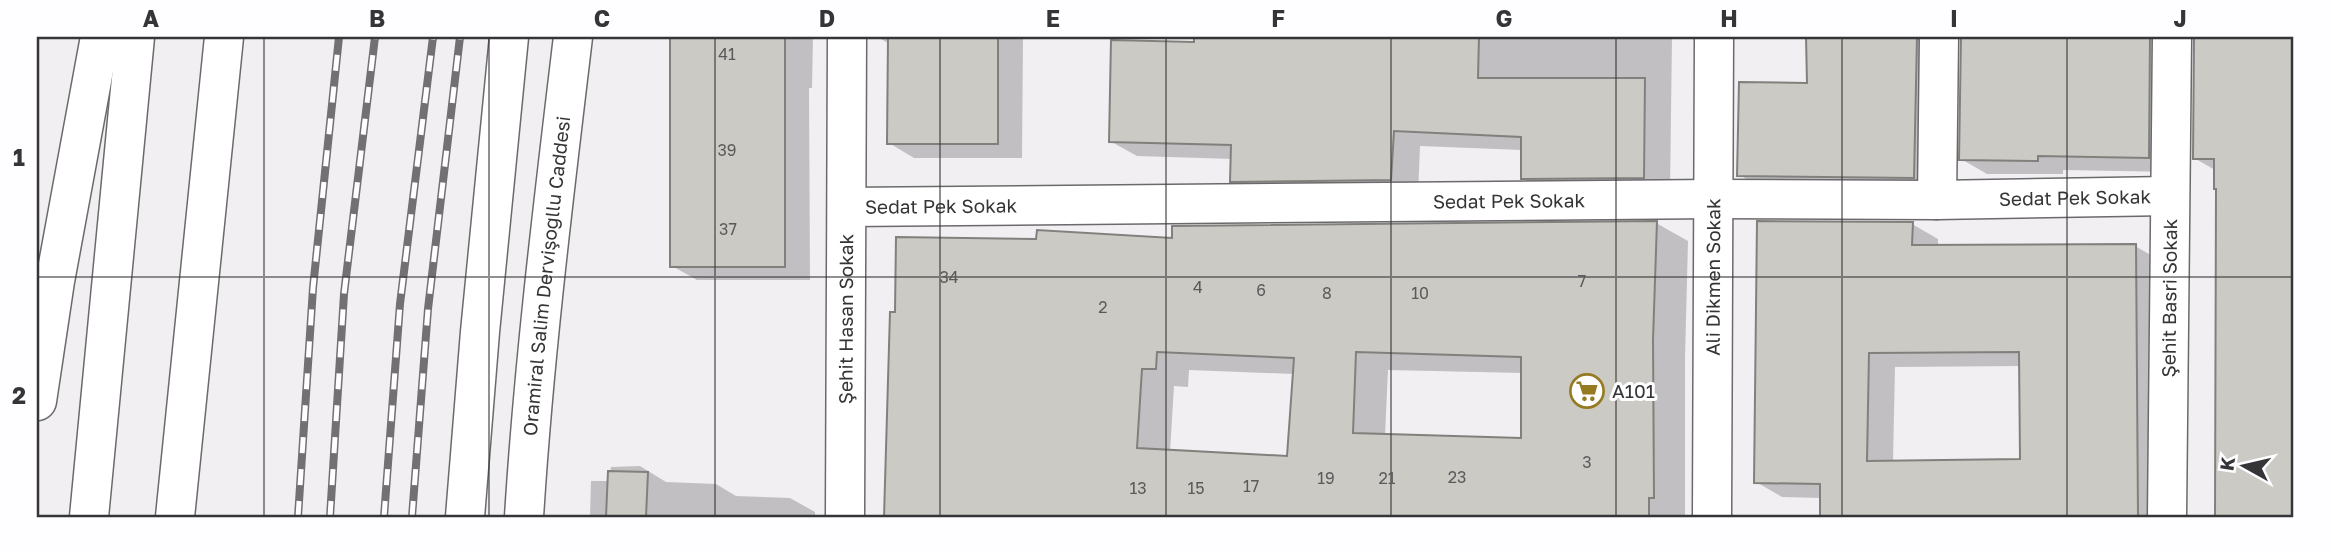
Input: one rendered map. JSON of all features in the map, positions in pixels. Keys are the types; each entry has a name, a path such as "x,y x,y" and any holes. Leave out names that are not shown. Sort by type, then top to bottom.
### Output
{"main road":[{"path":"37,401 55,281 100,37"},
{"path":"89,517 135,37"},
{"path":"175,517 224,37"},
{"path":"465,517 509,37"},
{"name":"Oramiral Salim Dervişoğllu Caddesi","path":"524,517 553,206 573,37"},
{"name":"Şehit Hasan Sokak","path":"845,517 846,37"},
{"name":"Ali Dikmen Sokak","path":"1712,517 1714,37"},
{"path":"1937,200 1939,37"},
{"name":"Şehit Basri Sokak","path":"2167,517 2172,37"},
{"name":"Sedat Pek Sokak","path":"847,207 2169,196"}],"building":[{"path":"670,37 785,37 785,267 670,267"},
{"path":"888,37 998,37 998,144 887,144"},
{"path":"1194,37 1479,37 1478,78 1645,78 1644,178 1521,179 1521,137 1394,131 1391,180 1230,182 1231,145 1109,142 1111,40 1194,42"},
{"path":"1806,37 1917,37 1914,178 1737,176 1739,82 1807,83"},
{"path":"1961,37 2150,37 2149,158 2038,156 2038,161 1959,160"},
{"path":"2194,37 2294,37 2294,517 2215,517 2216,189 2214,159 2193,159"},
{"path":"1657,221 1653,340 1654,498 1649,498 1649,517 884,517 890,312 895,312 896,237 1036,239 1037,230 1172,238 1172,226","holes":["1157,352 1294,358 1287,456 1137,448 1142,369 1156,369","1356,352 1521,357 1521,438 1353,433"]},
{"path":"1757,221 1913,222 1912,245 2136,244 2138,517 1820,517 1820,484 1754,483","holes":["2019,352 2020,459 1867,461 1869,353"]},
{"path":"608,471 648,472 646,517 606,517"}],"railway":[{"path":"298,517 313,288 339,37"},
{"path":"330,517 344,294 375,37"},
{"path":"384,517 400,304 433,37"},
{"path":"412,517 428,309 460,37"}],"place":[{"name":"A101","path":"1587,391"}]}
